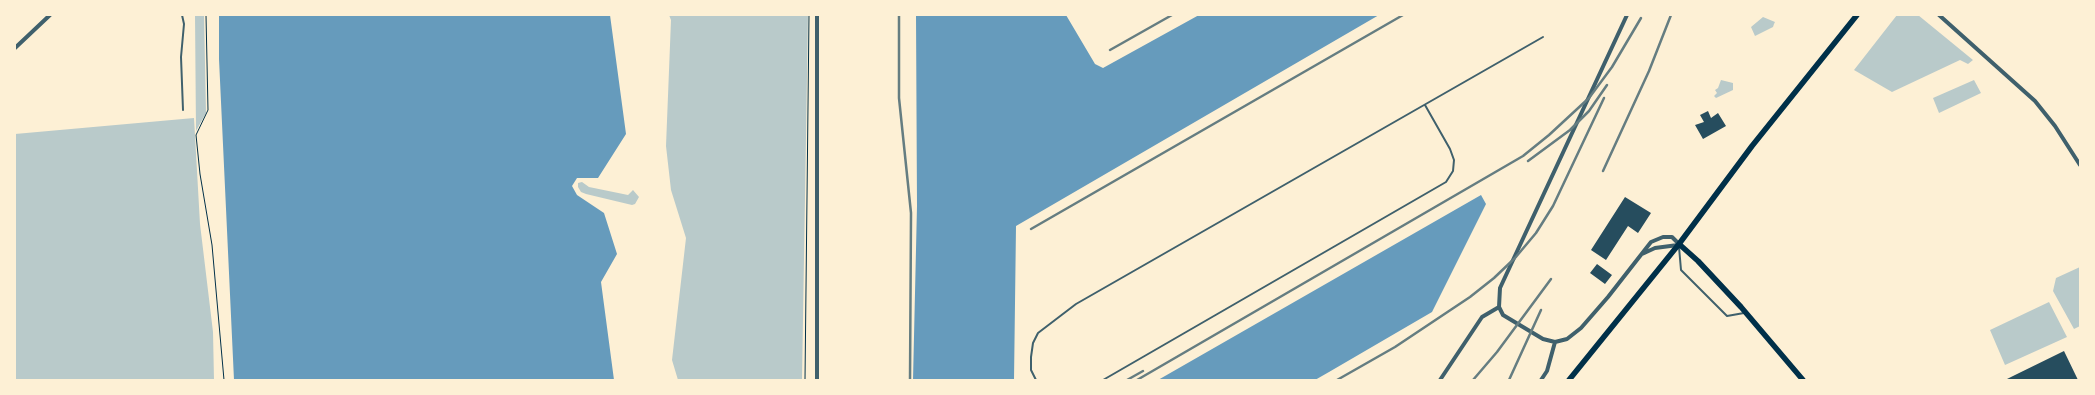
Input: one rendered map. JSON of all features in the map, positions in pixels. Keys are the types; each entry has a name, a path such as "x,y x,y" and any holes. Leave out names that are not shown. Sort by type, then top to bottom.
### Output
{"main road":[{"path":"1569,380 1679,244 1752,146 1857,15"},
{"path":"1679,244 1698,261 1746,313 1803,380"}],"street":[{"path":"15,48 50,15"},
{"path":"817,15 817,380"},
{"path":"1627,15 1500,288 1499,307 1504,315 1512,321 1543,339 1554,342 1567,339 1574,335 1642,254 1644,248 1651,242 1663,237 1672,237 1679,244"},
{"path":"1939,15 2035,101 2056,126 2080,165"},
{"path":"1642,254 1654,248 1679,244"},
{"path":"1440,380 1482,317 1499,307"},
{"path":"1541,380 1547,372 1554,342"}],"lane":[{"path":"182,15 184,24 181,57 183,110"},
{"path":"1036,380 1031,370 1033,343 1038,333 1076,304 1543,37"},
{"path":"1103,380 1446,182 1453,171 1454,160 1450,149 1425,104"},
{"path":"1679,244 1681,270 1727,316 1746,313"}],"path":[{"path":"206,15 208,110 196,135 200,174 212,245 224,380"},
{"path":"806,380 809,15"}],"shaded area":[{"path":"195,15 204,15 206,113 196,131"},
{"path":"669,15 808,15 802,380 678,380 672,360 686,238 671,190 666,146 671,20"},
{"path":"1897,15 1918,15 1973,60 1968,64 1960,60 1892,92 1854,70"},
{"path":"1763,17 1775,22 1773,27 1755,36 1751,27"},
{"path":"1721,80 1733,83 1733,90 1716,98 1714,96 1717,93 1715,90 1718,88"},
{"path":"1974,80 1981,93 1939,113 1933,98"},
{"path":"194,118 200,224 213,332 214,380 15,380 15,134"},
{"path":"582,182 589,187 628,195 633,190 639,197 635,204 632,205 586,194 581,192 578,187 578,183"},
{"path":"2080,267 2080,326 2074,329 2053,291 2056,278"},
{"path":"2049,302 2067,337 2005,365 1990,330"}],"water":[{"path":"219,15 610,15 626,134 598,178 577,178 572,186 577,195 604,213 617,254 601,282 614,380 234,380 219,59"},
{"path":"916,15 1066,15 1095,64 1103,68 1199,15 1379,15 1016,226 1014,380 913,380 917,206"},
{"path":"1481,195 1486,204 1432,312 1329,372 1315,380 1158,380"}],"building":[{"path":"1708,111 1711,118 1718,113 1726,126 1703,139 1695,125 1704,122 1700,115"},
{"path":"1625,197 1651,213 1638,233 1628,226 1606,260 1591,250"},
{"path":"1597,264 1612,275 1605,284 1590,273"},
{"path":"2064,351 2078,380 2005,380 2013,376"}],"railway":[{"path":"899,15 899,98 911,213 910,380"},
{"path":"1110,50 1172,15"},
{"path":"1031,229 1403,15"},
{"path":"1603,171 1649,71 1671,15"},
{"path":"1137,380 1523,156 1589,98 1612,67 1641,18"},
{"path":"1528,161 1570,130 1589,111 1607,85"},
{"path":"1337,380 1395,347 1470,297 1515,258 1536,233 1553,206 1604,98"},
{"path":"1473,380 1497,352 1551,279"},
{"path":"1509,380 1541,310"},
{"path":"1127,380 1143,371"}]}
